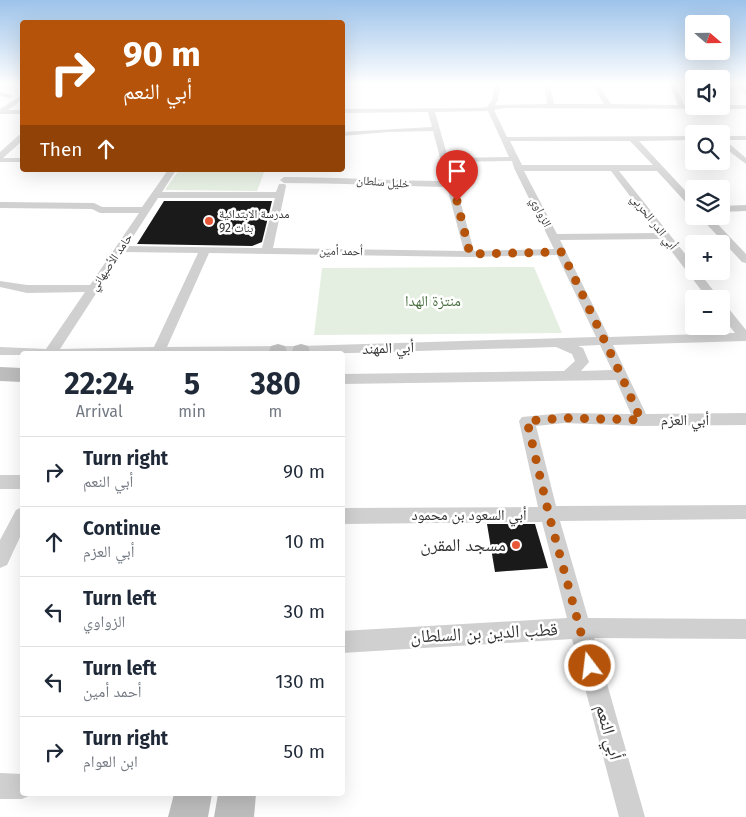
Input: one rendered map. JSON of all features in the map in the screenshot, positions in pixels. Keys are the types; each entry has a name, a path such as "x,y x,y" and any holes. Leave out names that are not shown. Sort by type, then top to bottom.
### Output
{"street":[{"path":"435,122 453,184 470,254"},
{"name":"الزواوي","path":"496,122 562,252 641,420"},
{"path":"345,134 388,130 437,129"},
{"path":"504,139 685,138"},
{"path":"730,139 746,138"},
{"path":"0,156 20,139"},
{"path":"633,139 685,196"},
{"path":"730,148 746,162"},
{"path":"0,160 20,160"},
{"path":"445,160 613,168 659,168"},
{"name":"أبي الدر الحربي","path":"613,168 707,290"},
{"name":"حامد الأصبهاني","path":"51,351 171,172"},
{"path":"267,250 285,175"},
{"name":"خليل سلطان","path":"285,175 358,180 379,184 453,184"},
{"path":"156,195 279,195"},
{"path":"0,205 94,206 100,210 146,210"},
{"path":"730,208 746,208"},
{"path":"713,225 746,260"},
{"path":"554,237 664,236"},
{"name":"أحمد أمين","path":"121,249 470,254 562,252"},
{"path":"159,351 205,250"},
{"path":"0,284 27,289 94,288"},
{"path":"730,319 745,337"},
{"name":"أبي المهند","path":"326,351 745,337"},
{"path":"555,342 578,350 582,362 569,374"},
{"name":"أبي المهند","path":"0,351 20,352"},
{"path":"0,374 20,375"},
{"name":"أبي المهند","path":"345,379 569,374 621,375"},
{"name":"أبي العزم","path":"564,418 746,420"},
{"name":"أبي النعم","path":"564,418 527,421 549,515 632,817"},
{"path":"0,482 20,482"},
{"name":"أبي السعود بن محمود","path":"345,516 746,512"},
{"path":"0,558 20,519"},
{"name":"قطب الدين بن السلطان","path":"345,642 580,628 746,629"},
{"path":"0,786 20,786"},
{"path":"188,817 193,796"},
{"path":"234,817 237,796"}],"green space":[{"path":"178,172 264,172 257,191 165,190"},
{"name":"منتزة الهدا","path":"534,267 562,333 314,335 322,268"}],"building":[{"name":"مدرسة الابتدائية 92 بنات","path":"164,201 272,201 262,242 252,246 137,244"},
{"name":"مسجد المقرن","path":"487,524 535,524 548,568 495,572"}],"place":[{"name":"مدرسة الابتدائية 92 بنات","path":"209,221"},
{"name":"مسجد المقرن","path":"516,545"}],"route":[{"path":"457,201 470,254 562,252 641,420 564,418 527,421 549,515 590,666"}]}
